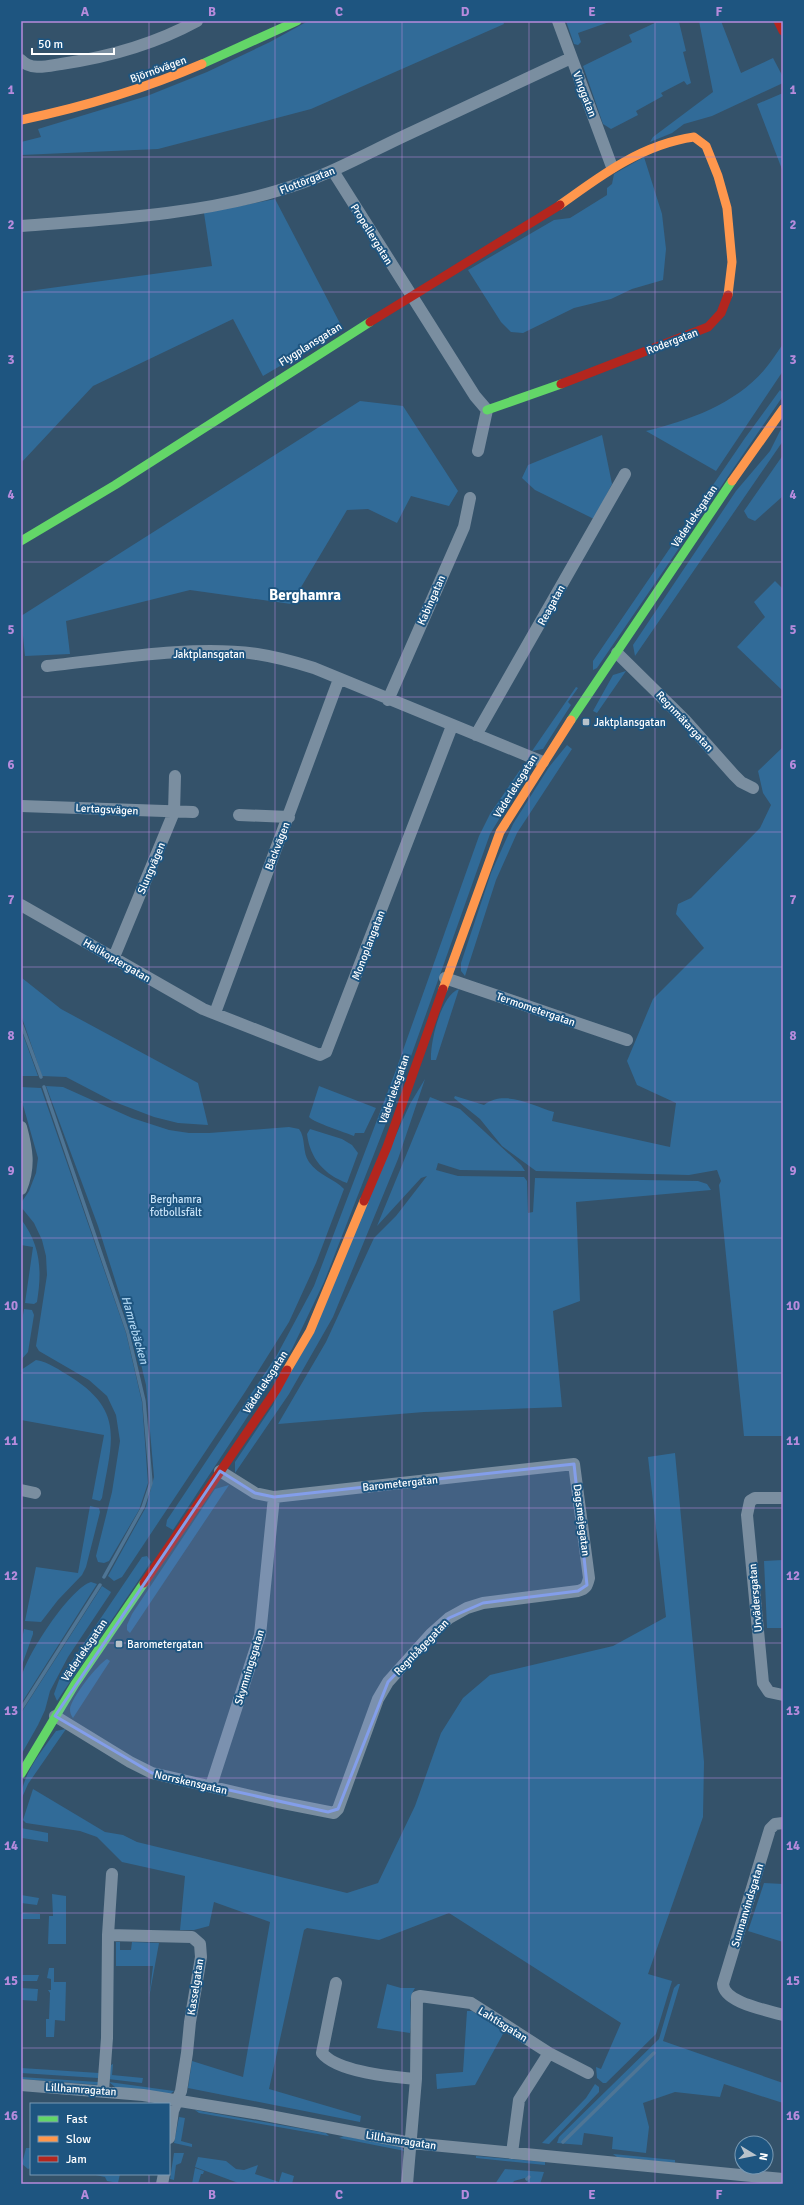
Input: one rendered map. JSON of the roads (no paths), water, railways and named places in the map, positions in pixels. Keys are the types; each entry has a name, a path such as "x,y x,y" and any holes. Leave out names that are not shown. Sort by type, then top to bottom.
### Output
{"street":[{"path":"21,60 26,65 36,67 81,61 120,53 160,39 198,21"},
{"name":"Björnövägen","path":"21,120 60,113 168,80 239,50 297,21"},
{"name":"Vinggatan","path":"558,21 612,166"},
{"path":"778,21 783,31"},
{"name":"Flottörgatan","path":"21,226 101,220 203,208 247,200 282,190 333,171 571,58"},
{"name":"Rodergatan","path":"487,410 508,404 699,331 712,324 721,313 728,297 730,279 732,257 730,226 724,195 706,146 694,137 672,140 612,166"},
{"name":"Flygplansgatan","path":"21,541 115,485 336,341 412,297 555,208 612,166"},
{"name":"Propellergatan","path":"333,171 412,297"},
{"path":"412,297 476,396 487,410 478,450"},
{"name":"Väderleksgatan","path":"21,1774 75,1684 276,1390 310,1331 387,1147 483,874 500,832 543,762 618,653 726,490 783,410"},
{"name":"Reagatan","path":"476,735 625,474"},
{"name":"Kabingatan","path":"388,700 429,603 464,527 470,498"},
{"name":"Jaktplansgatan","path":"47,666 178,653 227,652 283,659 314,668 388,700 543,762"},
{"name":"Regnmätargatan","path":"618,653 680,716 734,775 741,782 753,788"},
{"name":"Bäckvägen","path":"214,1013 289,817 339,679"},
{"name":"Monoplangatan","path":"214,1013 314,1054 320,1055 326,1052 452,726"},
{"name":"Slungvägen","path":"114,957 174,812 175,776"},
{"name":"Lertagsvägen","path":"21,806 193,812"},
{"path":"239,815 289,817"},
{"name":"Helikoptergatan","path":"21,905 203,1009 214,1013"},
{"name":"Termometergatan","path":"446,978 627,1040"},
{"path":"21,1127 27,1149 28,1161 21,1189"},
{"name":"Dagsmejegatan","path":"564,1465 574,1464 589,1578 587,1585"},
{"name":"Barometergatan","path":"220,1471 255,1492 274,1497 296,1496 564,1465"},
{"path":"21,1490 35,1493"},
{"name":"Skymningsgatan","path":"211,1786 260,1635 274,1497"},
{"name":"Urvädersgatan","path":"783,1498 755,1498 750,1501 748,1506 765,1689 774,1694 783,1694"},
{"name":"Regnbågegatan","path":"338,1809 378,1699 388,1682 431,1634 449,1618 467,1608 483,1603 584,1590 587,1585"},
{"name":"Norrskensgatan","path":"55,1716 130,1762 152,1773 328,1812 334,1812 338,1809"},
{"name":"Sunnanvindsgatan","path":"783,1823 775,1824 770,1829 723,1984 727,1994 731,1998 783,2015"},
{"path":"103,2091 106,2038 108,1935 112,1874"},
{"name":"Kasselgatan","path":"108,1935 192,1937 200,1944 201,1957 178,2101"},
{"path":"336,1984 322,2053 327,2060 364,2071 416,2079"},
{"name":"Lahtisgatan","path":"407,2184 416,2079 417,1997 420,1996 471,2003 549,2053 588,2073"},
{"path":"512,2153 519,2100 549,2053"},
{"name":"Lillhamragatan","path":"21,2085 103,2091 178,2101 254,2113 411,2143 783,2179"},
{"path":"170,2131 173,2110 178,2101"}],"waterway":[{"name":"Hamrebäcken","path":"21,1023 41,1077"},
{"name":"Hamrebäcken","path":"44,1087 128,1333 144,1401 151,1483 143,1507 104,1577"},
{"name":"Hamrebäcken","path":"21,1709 100,1585"},
{"path":"563,2142 654,2053"}],"place":[{"name":"Jaktplansgatan","path":"586,722"},
{"name":"Barometergatan","path":"119,1644"}],"district":[{"name":"Berghamra","path":"305,595"}],"park label":[{"name":"Berghamra fotbollsfält","path":"176,1205"}]}
